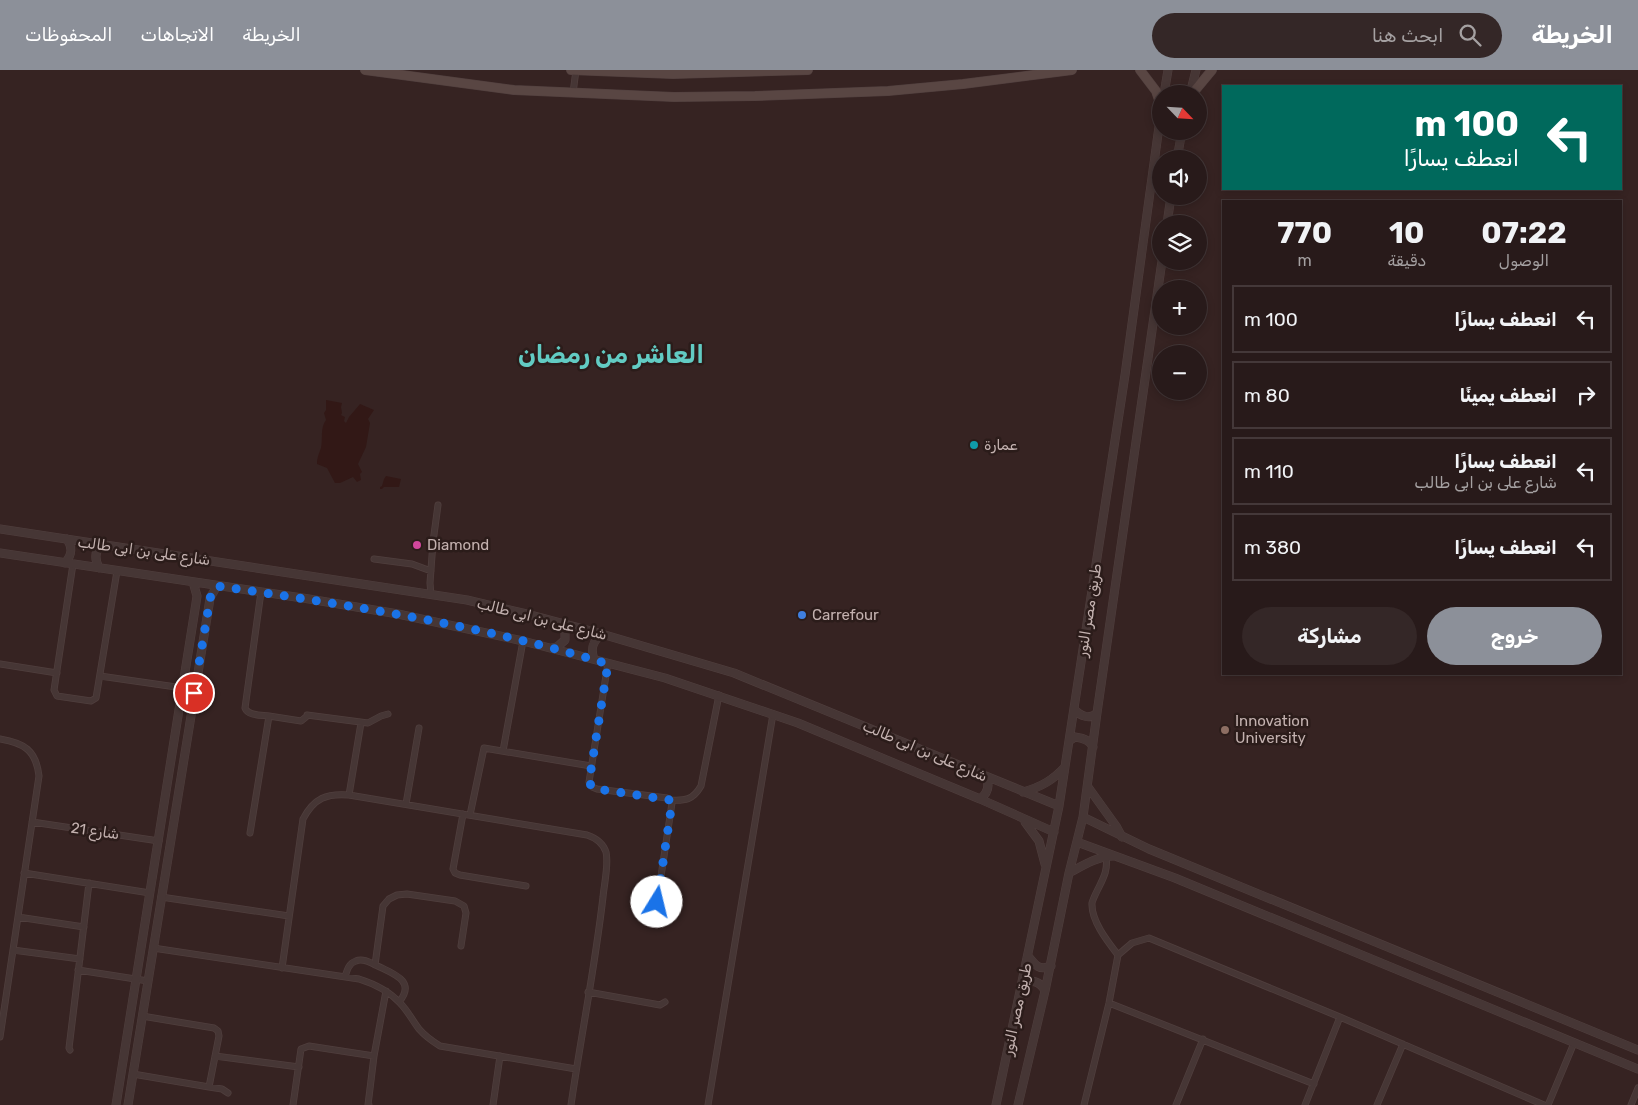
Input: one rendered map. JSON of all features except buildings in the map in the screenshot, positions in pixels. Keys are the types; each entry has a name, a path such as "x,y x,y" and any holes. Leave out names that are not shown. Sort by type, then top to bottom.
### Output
{"main road":[{"path":"365,70 499,88 573,93 683,96 888,91 964,84 1072,70"},
{"path":"571,70 644,72 808,70"},
{"path":"1140,70 1152,86"},
{"path":"1199,85 1212,70"}],"street":[{"path":"573,93 576,70"},
{"path":"1166,85 1168,70"},
{"path":"1193,85 1196,70"},
{"name":"طريق مصر النور","path":"996,1105 1059,806 1125,375 1157,140"},
{"name":"طريق مصر النور","path":"1018,1105 1051,966 1069,872 1083,817 1161,270"},
{"path":"431,595 433,542 438,505"},
{"name":"شارع على بن ابى طالب","path":"0,529 467,600 560,623 734,673 1059,806"},
{"path":"66,539 70,544 71,551 54,690 57,696 91,701 96,698 117,571"},
{"path":"99,568 96,556 98,548 102,544"},
{"name":"شارع على بن ابى طالب","path":"0,553 398,614 523,641 594,659 665,678 774,714 857,746 1054,832"},
{"path":"374,559 412,564 432,571"},
{"path":"116,1105 196,604 197,596 193,582"},
{"path":"128,1105 210,598 217,586"},
{"path":"261,592 246,711 301,721 306,716 361,723 368,723 388,714"},
{"path":"552,648 557,647 565,640 565,632 560,623"},
{"path":"594,659 593,644 602,634"},
{"path":"503,751 523,641"},
{"path":"0,664 56,673"},
{"path":"608,664 591,766 589,782 592,787 670,800 682,800 697,794 701,786 719,695"},
{"path":"100,676 183,688"},
{"path":"1074,709 1079,714 1085,716 1092,716 1097,713"},
{"path":"708,1105 774,714"},
{"path":"250,833 269,716"},
{"path":"350,795 361,723"},
{"path":"406,804 419,728"},
{"path":"1069,741 1075,737 1082,738 1093,747"},
{"path":"0,740 25,746 33,754 38,764 32,822 0,1037"},
{"path":"470,815 484,748 591,766"},
{"path":"1023,792 1047,784 1065,767"},
{"path":"980,799 987,792 986,777"},
{"path":"1088,787 1116,826 1122,838"},
{"path":"282,968 303,819 308,810 324,796 336,793 350,795 596,838 606,852 607,861 601,913 570,1105"},
{"path":"652,919 655,916 672,803 670,800"},
{"path":"463,814 453,868 456,873 526,886"},
{"path":"1083,817 1122,838 1638,1050"},
{"path":"1021,818 1039,841 1046,869"},
{"name":"شارع 21","path":"32,822 158,841"},
{"path":"1077,842 1143,865 1638,1069"},
{"path":"1143,865 1149,849"},
{"path":"1069,872 1106,856 1117,856"},
{"path":"1106,856 1108,867 1092,903 1100,930 1118,954"},
{"path":"24,873 150,892 161,899 289,916"},
{"path":"70,1050 68,1048 89,883"},
{"path":"150,892 163,886"},
{"path":"375,965 383,906 397,894 456,901 464,906 466,913 461,946"},
{"path":"18,917 84,927"},
{"path":"1084,1105 1118,954 1137,940 1149,938 1546,1105 1574,1042"},
{"path":"153,948 345,976 373,984 386,991 399,1002 410,1014 418,1028 440,1046 576,1069"},
{"path":"13,950 80,959"},
{"path":"1028,956 1035,966 1043,968 1051,966"},
{"path":"345,976 348,967 355,961 365,960 399,976 404,982 405,989 404,996 399,1002"},
{"path":"78,970 148,981"},
{"path":"1022,984 1030,981 1038,982 1044,987 1045,991"},
{"path":"369,1105 374,1056 386,991"},
{"path":"588,992 660,1005 665,1002"},
{"path":"1108,1003 1314,1084"},
{"path":"142,1016 214,1028 218,1031 210,1086"},
{"path":"1306,1105 1340,1017"},
{"path":"1177,1105 1203,1039"},
{"path":"1377,1105 1403,1044"},
{"path":"293,1105 301,1049 309,1046 374,1056"},
{"path":"215,1056 299,1067"},
{"path":"493,1105 500,1056"},
{"path":"133,1074 210,1086 222,1089 228,1093"},
{"path":"1631,1105 1638,1088"}],"shaded area":[{"path":"326,400 342,403 341,415 345,417 344,421 346,423 360,404 374,410 368,419 370,423 366,447 358,464 362,472 360,474 361,480 357,482 353,477 340,483 335,483 327,468 317,464 323,426 326,420 324,413 326,410"},
{"path":"386,476 401,479 399,487 384,487 380,489"}],"place":[{"name":"عمارة","path":"974,445"},
{"name":"Diamond","path":"417,545"},
{"name":"Carrefour","path":"802,615"},
{"name":"Innovation University","path":"1225,730"}],"district":[{"name":"العاشر من رمضان","path":"611,354"}],"route":[{"path":"194,693 210,598 217,586 309,599 464,627 608,664 589,782 592,787 597,789 667,798 672,803 657,902"}]}
